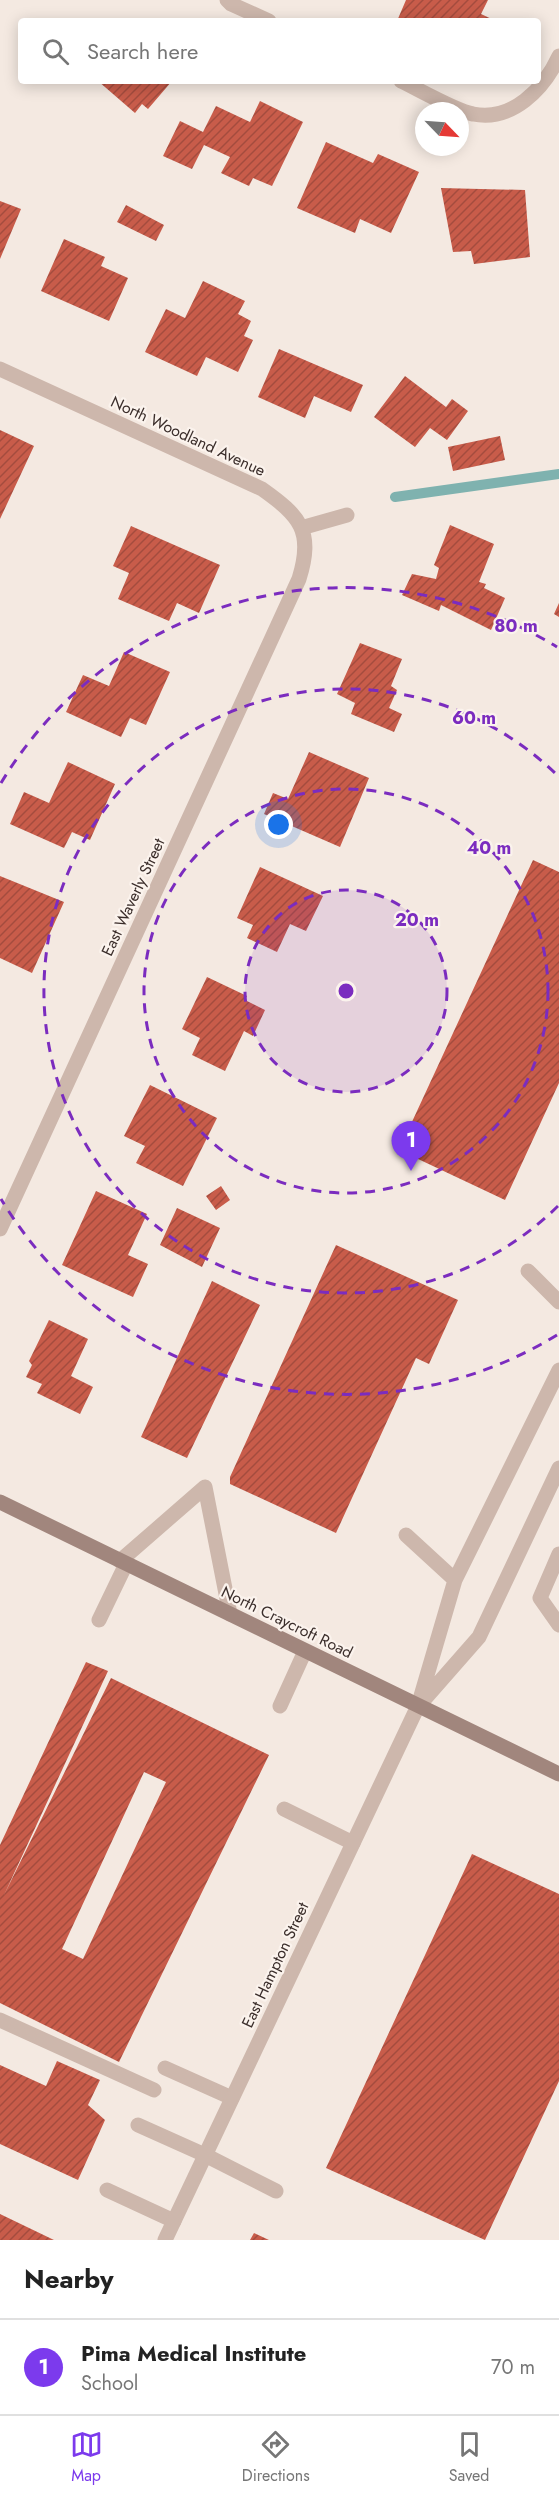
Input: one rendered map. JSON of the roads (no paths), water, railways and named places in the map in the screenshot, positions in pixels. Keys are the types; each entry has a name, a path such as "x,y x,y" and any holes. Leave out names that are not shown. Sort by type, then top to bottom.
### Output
{"main road":[{"name":"North Craycroft Road","path":"0,1502 559,1774"}],"street":[{"path":"227,0 262,18"},
{"path":"541,84 552,72 559,56"},
{"path":"407,84 472,114 498,116 526,100 541,84"},
{"name":"North Woodland Avenue","path":"0,369 262,489 290,508 305,540 306,557 299,579"},
{"path":"301,528 347,515"},
{"name":"East Waverly Street","path":"0,1229 299,579"},
{"path":"528,1271 559,1302"},
{"path":"418,1706 455,1580 559,1370"},
{"path":"418,1706 479,1637 559,1468"},
{"path":"99,1620 123,1562 205,1487 230,1614"},
{"path":"406,1535 455,1580"},
{"path":"559,1554 540,1598 559,1625"},
{"path":"280,1706 305,1651"},
{"name":"East Hampton Street","path":"165,2240 418,1706"},
{"path":"284,1809 353,1843"},
{"path":"0,2020 154,2090"},
{"path":"165,2068 232,2098"},
{"path":"138,2125 205,2155 276,2191"},
{"path":"107,2190 174,2221"}],"waterway":[{"path":"395,497 559,474"}],"place":[{"name":"Pima Medical Institute","path":"411,1171"}]}
